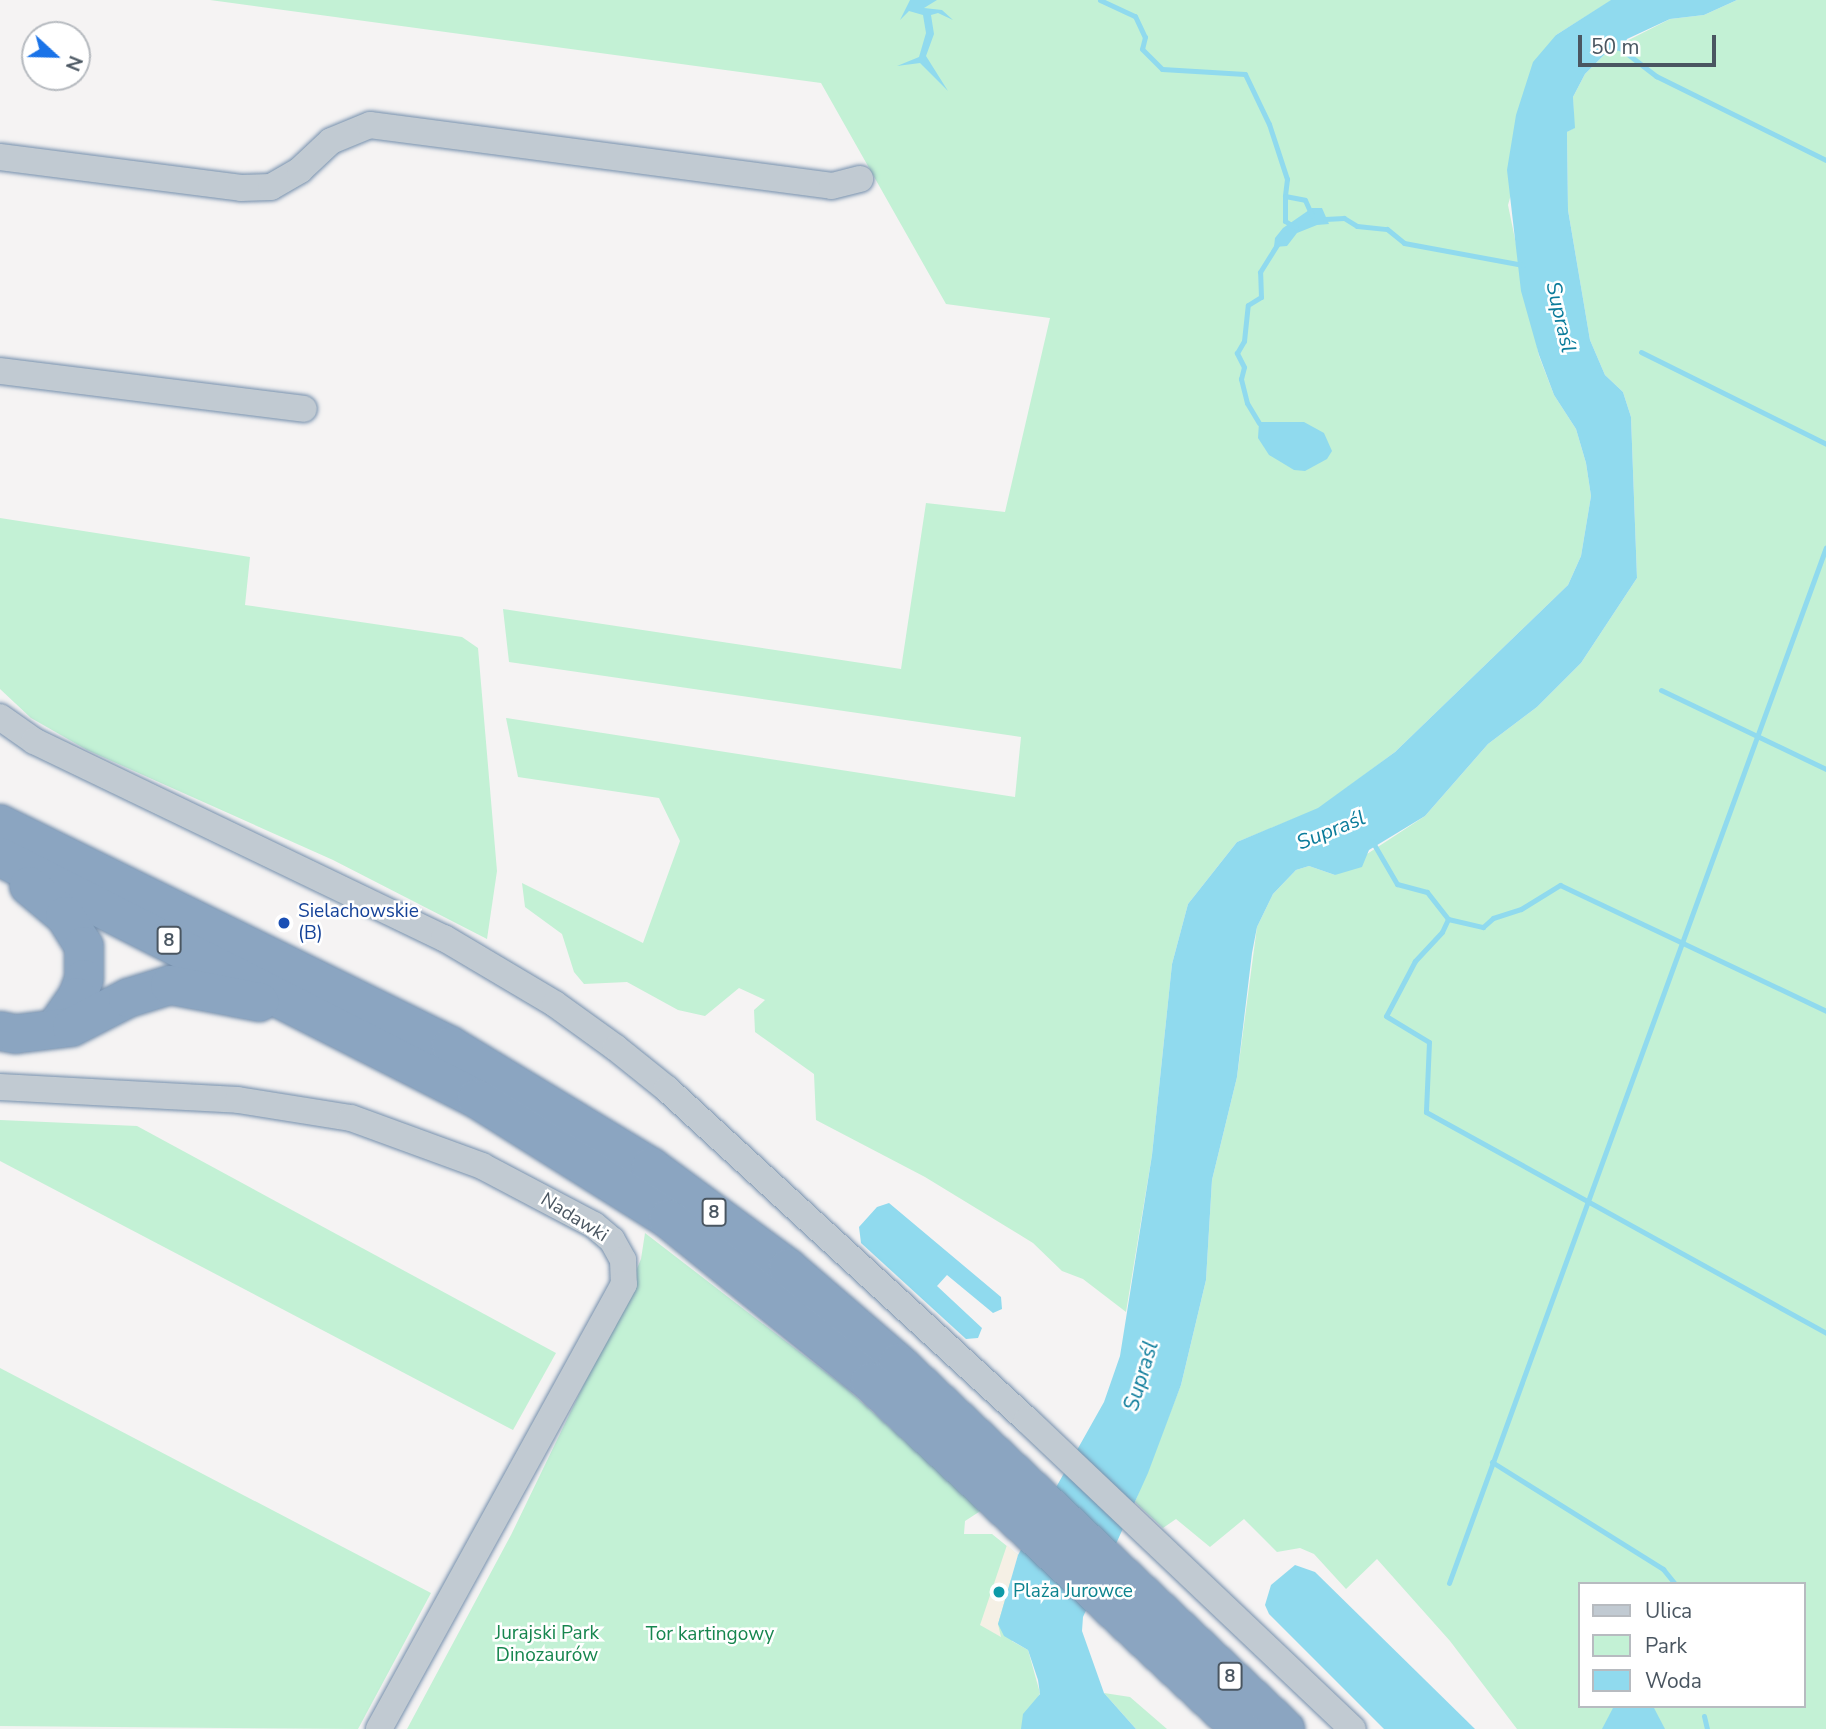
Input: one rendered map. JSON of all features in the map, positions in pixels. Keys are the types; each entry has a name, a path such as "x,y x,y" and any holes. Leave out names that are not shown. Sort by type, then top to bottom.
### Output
{"highway":[{"name":"8","path":"0,824 420,1030 599,1133 788,1268 985,1467 1168,1639 1285,1729"},
{"name":"8","path":"0,857 338,1026 477,1099 668,1219 985,1467"},
{"path":"0,862 65,916 84,946 80,988 55,1028"},
{"path":"0,1031 16,1034 72,1027 128,998 170,985 233,994 338,1026"},
{"name":"8","path":"1168,1639 1241,1729"}],"street":[{"path":"0,157 241,188 271,187 300,170 331,141 370,125 832,186 860,179"},
{"path":"0,371 303,409"},
{"path":"0,717 70,759 394,912 555,1004 667,1089 1027,1420 1353,1729"},
{"name":"Nadawki","path":"0,1087 238,1100 351,1118 482,1166 583,1219 612,1240 623,1259 624,1283 379,1729"}],"green space":[{"path":"210,0 1612,0 1556,35 1508,205 1539,356 1554,395 1576,429 1586,463 1591,496 1581,556 1568,585 1395,752 1318,809 1237,842 1188,904 1172,964 1152,1155 1126,1312 1083,1279 1062,1271 1033,1243 925,1177 816,1120 814,1074 755,1032 754,1010 765,1000 739,988 705,1016 678,1010 627,982 584,984 574,972 562,934 525,907 522,883 643,943 680,841 659,798 518,777 506,718 1015,797 1021,737 509,662 503,609 901,669 926,503 1005,512 1050,318 946,304 821,83"},
{"path":"1737,0 1826,0 1826,1729 1517,1729 1450,1641 1377,1559 1346,1589 1314,1554 1300,1548 1277,1552 1244,1519 1210,1547 1176,1519 1163,1528 1135,1502 1181,1385 1206,1280 1212,1180 1237,1077 1257,927 1273,894 1296,870 1309,866 1335,875 1425,816 1488,744 1537,707 1581,663 1637,578 1631,417 1623,392 1605,375 1590,340 1568,210 1567,132 1574,128 1573,97 1585,74 1609,50 1670,19 1704,15"},
{"path":"0,518 250,557 245,605 462,637 478,648 497,871 487,939 333,860 87,750 31,718 0,689"},
{"path":"0,1120 137,1126 556,1353 513,1430 0,1161"},
{"path":"645,1233 845,1387 982,1510 965,1521 964,1534 992,1534 1018,1555 1011,1571 1012,1641 1028,1650 1040,1693 1023,1729 407,1729 511,1535 616,1318 641,1259"},
{"path":"0,1368 431,1593 358,1729 0,1726"},
{"path":"1104,1693 1130,1697 1167,1729 1136,1729"}],"sand":[{"name":"Plaża Jurowce","path":"1007,1545 1018,1555 998,1624 1001,1637 980,1625"}],"water":[{"path":"910,0 937,0 924,8 942,10 953,20 938,13 931,15 934,34 926,56 948,91 920,63 897,66 919,57 926,33 923,15 909,11 900,20"},
{"name":"Supraśl","path":"1611,0 1737,0 1704,15 1670,19 1627,39 1623,51 1609,50 1585,74 1573,97 1575,128 1567,132 1568,210 1590,340 1605,375 1623,392 1631,417 1637,578 1581,663 1537,707 1488,744 1425,816 1369,850 1362,867 1335,875 1309,866 1296,870 1273,894 1257,927 1252,953 1237,1077 1212,1180 1206,1280 1181,1385 1148,1473 1083,1617 1082,1631 1104,1693 1136,1729 1021,1729 1023,1714 1040,1694 1038,1680 1028,1650 1004,1636 998,1624 1018,1555 1104,1402 1120,1356 1152,1155 1172,964 1188,904 1237,842 1318,808 1395,752 1568,585 1581,556 1591,496 1586,463 1576,429 1554,395 1539,355 1521,291 1507,170 1516,115 1533,62 1556,35"},
{"path":"1312,208 1322,208 1329,224 1317,225 1297,233 1287,246 1274,247 1275,238 1283,228"},
{"path":"1259,422 1304,422 1324,433 1332,451 1327,459 1305,471 1294,470 1269,455 1258,438"},
{"path":"889,1203 1001,1297 1002,1309 993,1313 947,1275 937,1286 982,1328 978,1338 966,1339 861,1243 859,1227 877,1207"},
{"path":"1295,1565 1315,1572 1475,1729 1384,1729 1269,1614 1265,1605 1271,1585"},
{"path":"1613,1708 1654,1708 1665,1729 1602,1729"}],"waterway":[{"path":"1100,0 1135,16 1145,37 1142,49 1162,69 1245,74 1269,124 1287,179 1285,196 1305,200 1312,216"},
{"path":"1616,45 1656,76 1826,160"},
{"path":"1285,196 1285,221 1296,228"},
{"path":"1325,219 1344,218 1357,226 1387,229 1404,243 1523,265"},
{"path":"1259,423 1247,403 1241,379 1244,367 1237,353 1244,341 1248,305 1261,297 1260,272 1278,243"},
{"path":"1641,352 1826,444"},
{"path":"1449,1583 1826,547"},
{"path":"1661,690 1826,769"},
{"path":"1372,841 1397,884 1427,892 1448,919 1442,932 1415,961 1386,1016 1429,1042 1426,1112 1826,1333"},
{"path":"1448,919 1483,927 1493,918 1521,909 1560,885 1826,1011"},
{"path":"1492,1462 1663,1569 1673,1582"},
{"path":"1704,1716 1707,1729"}],"place":[{"name":"Sielachowskie (B)","path":"284,923"},
{"name":"Plaża Jurowce","path":"999,1592"}],"park label":[{"name":"Tor kartingowy","path":"710,1635"},
{"name":"Jurajski Park Dinozaurów","path":"547,1645"}]}
